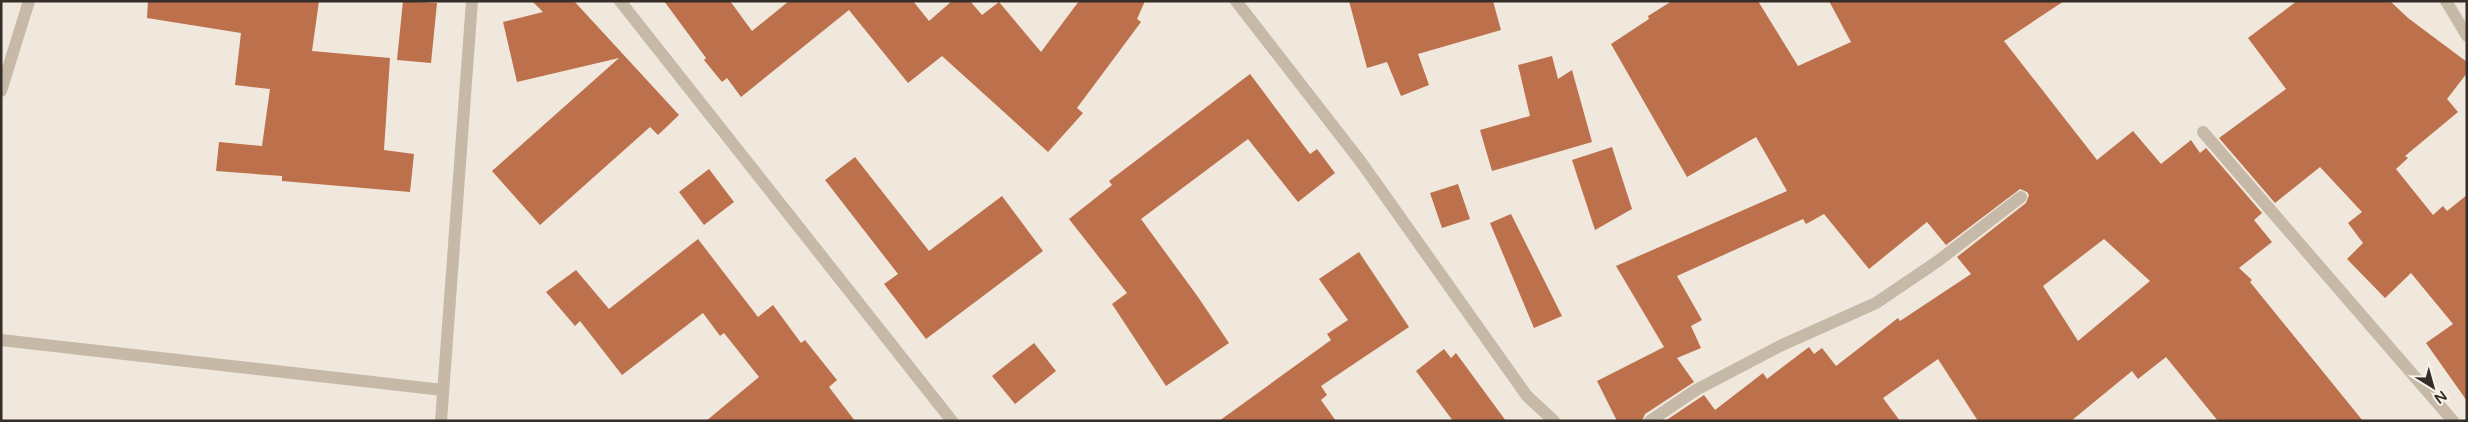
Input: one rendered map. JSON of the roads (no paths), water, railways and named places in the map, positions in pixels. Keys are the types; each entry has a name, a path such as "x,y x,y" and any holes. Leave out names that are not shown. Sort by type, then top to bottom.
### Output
{"street":[{"path":"1,91 29,1"},
{"path":"441,421 472,1"},
{"path":"620,1 952,421"},
{"path":"1236,1 1361,162 1528,396 1554,421"},
{"path":"2446,1 2467,36"},
{"path":"2204,132 2453,421"},
{"path":"1650,421 1696,390 1780,346 1876,303 1938,261 2022,197"},
{"path":"1,340 443,390"}]}
